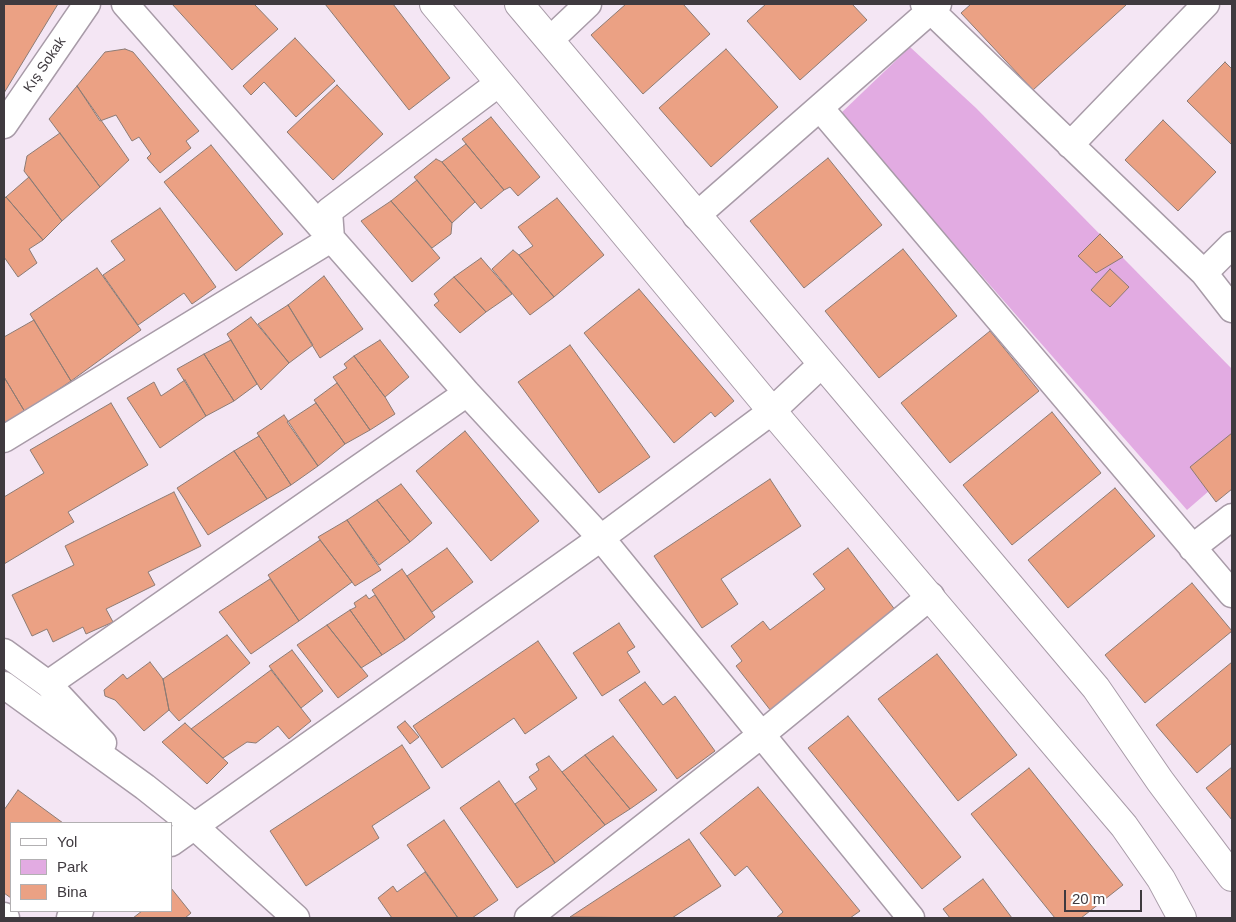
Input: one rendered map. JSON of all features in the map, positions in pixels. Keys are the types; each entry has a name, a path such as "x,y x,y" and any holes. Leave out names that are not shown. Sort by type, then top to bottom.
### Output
{"street":[{"name":"Kış Sokak","path":"4,125 87,4"},
{"path":"124,4 466,393 601,538 761,735 903,916"},
{"path":"434,4 772,411 931,596 1038,727 1124,826 1161,880 1182,918"},
{"path":"519,4 1096,688 1160,780 1232,878"},
{"path":"550,40 588,4"},
{"path":"1070,145 1206,4"},
{"path":"696,216 820,108 931,6 1070,145 1204,273 1232,309"},
{"path":"331,239 330,211 499,83"},
{"path":"820,108 1232,594"},
{"path":"4,439 331,239"},
{"path":"1204,273 1232,245"},
{"path":"172,842 601,538 772,411 822,364"},
{"path":"48,684 466,393"},
{"path":"1192,548 1232,517"},
{"path":"528,918 761,735 931,596"},
{"path":"4,652 48,684 144,787"},
{"path":"4,685 144,787 194,826 296,918"}],"green space":[{"path":"910,47 976,108 1232,369 1232,471 1187,510 840,114"}],"building":[{"path":"4,4 58,4 4,93"},
{"path":"172,4 254,4 278,29 232,70"},
{"path":"325,4 393,4 450,78 409,110"},
{"path":"626,4 683,4 710,34 643,94 591,35"},
{"path":"766,4 852,4 867,20 800,80 747,21"},
{"path":"971,4 1126,5 1033,90 961,13"},
{"path":"295,38 335,81 296,117 264,82 251,95 243,86"},
{"path":"125,49 133,52 199,131 186,141 191,148 160,173 147,158 151,154 139,137 132,141 116,115 100,121 77,86 105,52"},
{"path":"726,49 778,107 711,167 659,108"},
{"path":"1225,62 1232,69 1232,145 1187,101"},
{"path":"337,85 383,134 333,180 287,132"},
{"path":"77,86 129,160 100,187 49,119"},
{"path":"491,117 540,177 518,196 510,187 504,190 462,139"},
{"path":"1163,120 1216,172 1178,211 1125,160"},
{"path":"60,133 100,187 62,221 24,171 27,156"},
{"path":"466,144 504,190 481,209 442,162"},
{"path":"211,145 283,234 236,271 164,182"},
{"path":"828,158 882,225 804,288 750,221"},
{"path":"436,159 442,162 475,202 452,223 414,177"},
{"path":"29,177 62,221 43,240 6,197"},
{"path":"417,180 452,223 451,234 432,248 391,201"},
{"path":"6,197 43,240 29,249 37,263 18,277 4,257 4,199"},
{"path":"557,198 604,255 554,297 519,255 533,246 518,227"},
{"path":"391,201 440,258 412,282 361,221"},
{"path":"160,208 216,287 192,304 184,293 138,325 103,275 125,260 111,241"},
{"path":"1100,234 1123,257 1096,273 1078,256"},
{"path":"903,249 957,316 879,378 825,311"},
{"path":"513,250 554,297 530,315 492,269"},
{"path":"481,258 512,294 486,312 454,277"},
{"path":"97,268 141,330 71,381 30,314"},
{"path":"1110,269 1129,287 1110,307 1091,290"},
{"path":"324,276 363,329 320,358 288,305"},
{"path":"454,277 486,312 460,333 434,305 439,301 434,294"},
{"path":"639,289 734,401 715,417 711,412 674,443 584,333"},
{"path":"288,305 313,345 289,363 258,324"},
{"path":"251,317 289,363 261,390 227,334"},
{"path":"34,320 71,381 25,412 4,377 4,337"},
{"path":"990,331 1039,391 950,463 901,403"},
{"path":"231,340 257,384 234,401 204,354"},
{"path":"380,340 409,377 385,397 354,356"},
{"path":"570,345 650,457 599,493 518,382"},
{"path":"204,354 234,401 206,416 177,369"},
{"path":"354,356 385,397 395,414 370,430 333,377 347,368 344,364"},
{"path":"4,377 25,412 4,424"},
{"path":"185,380 206,416 160,448 127,398 154,382 161,396"},
{"path":"337,383 370,430 345,444 314,400"},
{"path":"111,403 148,465 68,512 74,522 4,564 4,497 44,473 30,450"},
{"path":"316,403 345,444 318,466 287,422"},
{"path":"1052,412 1101,473 1012,545 963,485"},
{"path":"284,415 318,466 291,485 257,433"},
{"path":"465,431 539,521 491,561 416,471"},
{"path":"1232,433 1232,489 1216,502 1190,467"},
{"path":"259,436 291,485 267,499 234,451"},
{"path":"234,451 267,499 208,535 177,488"},
{"path":"770,479 801,526 721,579 738,604 702,628 654,556"},
{"path":"401,484 432,523 410,542 377,500"},
{"path":"1115,488 1155,536 1068,608 1028,560"},
{"path":"174,492 201,546 148,572 155,585 106,609 113,622 86,634 83,627 53,642 47,629 32,636 12,595 74,565 65,546"},
{"path":"377,500 410,542 379,565 347,520"},
{"path":"347,520 381,570 355,586 318,537"},
{"path":"320,540 352,582 299,621 268,575"},
{"path":"447,548 473,582 432,612 407,576"},
{"path":"848,548 899,615 771,711 736,666 742,661 731,646 763,621 770,630 825,589 813,574"},
{"path":"402,569 435,617 405,640 372,590"},
{"path":"270,579 299,621 251,654 219,612"},
{"path":"1192,583 1232,631 1145,703 1105,655"},
{"path":"366,595 369,599 375,595 405,640 382,655 350,610 356,607 354,603"},
{"path":"350,610 382,655 361,668 327,625"},
{"path":"619,623 635,647 627,652 640,672 602,696 573,653"},
{"path":"327,625 368,676 338,698 297,645"},
{"path":"227,635 250,663 179,721 169,710 163,679"},
{"path":"538,641 577,698 525,734 514,718 442,768 413,726"},
{"path":"292,650 323,691 301,708 269,666"},
{"path":"937,654 1017,755 958,801 878,699"},
{"path":"150,662 163,679 169,710 144,731 115,700 105,696 104,690 123,674 127,679"},
{"path":"1232,662 1232,743 1197,773 1156,725"},
{"path":"271,670 311,721 289,739 278,726 256,743 247,742 223,758 191,729"},
{"path":"645,682 663,705 675,696 715,751 677,779 619,700"},
{"path":"848,716 961,857 922,889 808,748"},
{"path":"405,721 419,737 410,744 397,727"},
{"path":"185,723 228,763 207,784 162,742"},
{"path":"613,736 657,790 630,809 585,755"},
{"path":"402,745 430,788 372,826 379,838 306,886 270,831"},
{"path":"585,755 630,809 605,825 562,772"},
{"path":"549,756 605,825 555,863 515,804 537,789 529,777 539,770 536,764"},
{"path":"1232,767 1232,820 1206,788"},
{"path":"1029,768 1123,885 1081,918 1055,918 971,814"},
{"path":"499,781 555,863 517,888 460,808"},
{"path":"758,787 860,911 850,918 776,918 783,912 747,866 735,876 700,833"},
{"path":"18,790 62,822 10,822 10,897 4,893 4,810"},
{"path":"444,820 498,900 472,918 458,918 407,845"},
{"path":"689,839 721,886 672,918 570,917"},
{"path":"425,872 458,918 392,918 378,898 393,886 397,892"},
{"path":"983,879 1012,918 950,918 943,909"},
{"path":"172,889 191,913 185,918 133,918 141,912 172,912"}]}
